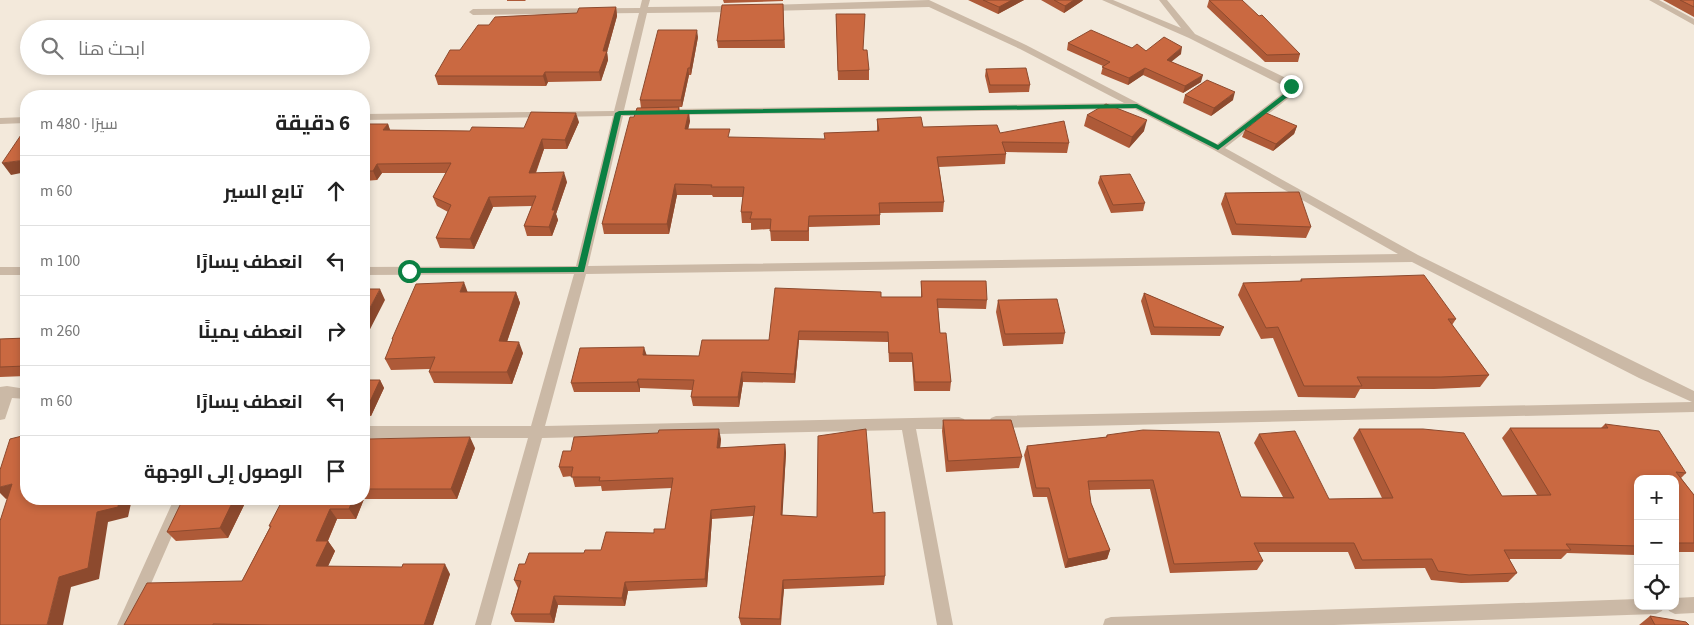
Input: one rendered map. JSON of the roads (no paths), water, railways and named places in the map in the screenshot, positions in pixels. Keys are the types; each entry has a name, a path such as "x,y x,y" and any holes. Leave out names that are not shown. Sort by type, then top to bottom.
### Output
{"street":[{"path":"922,0 1023,47 1218,148 1414,258 1644,374 1694,397"},
{"path":"1106,0 1192,36 1288,82 1292,91 1218,148"},
{"path":"1163,0 1192,36"},
{"path":"1653,0 1694,22"},
{"path":"760,8 933,4"},
{"path":"473,12 645,5 750,8"},
{"path":"483,625 581,270 645,5"},
{"path":"370,116 1137,106"},
{"path":"0,121 20,120"},
{"path":"370,271 581,270 1414,258"},
{"path":"0,271 20,271"},
{"path":"0,415 3,392 20,393"},
{"path":"370,432 536,432 1694,407"},
{"path":"908,424 945,625"},
{"path":"125,625 178,505"},
{"path":"1679,606 1694,605"},
{"path":"1112,625 1634,607"}]}
